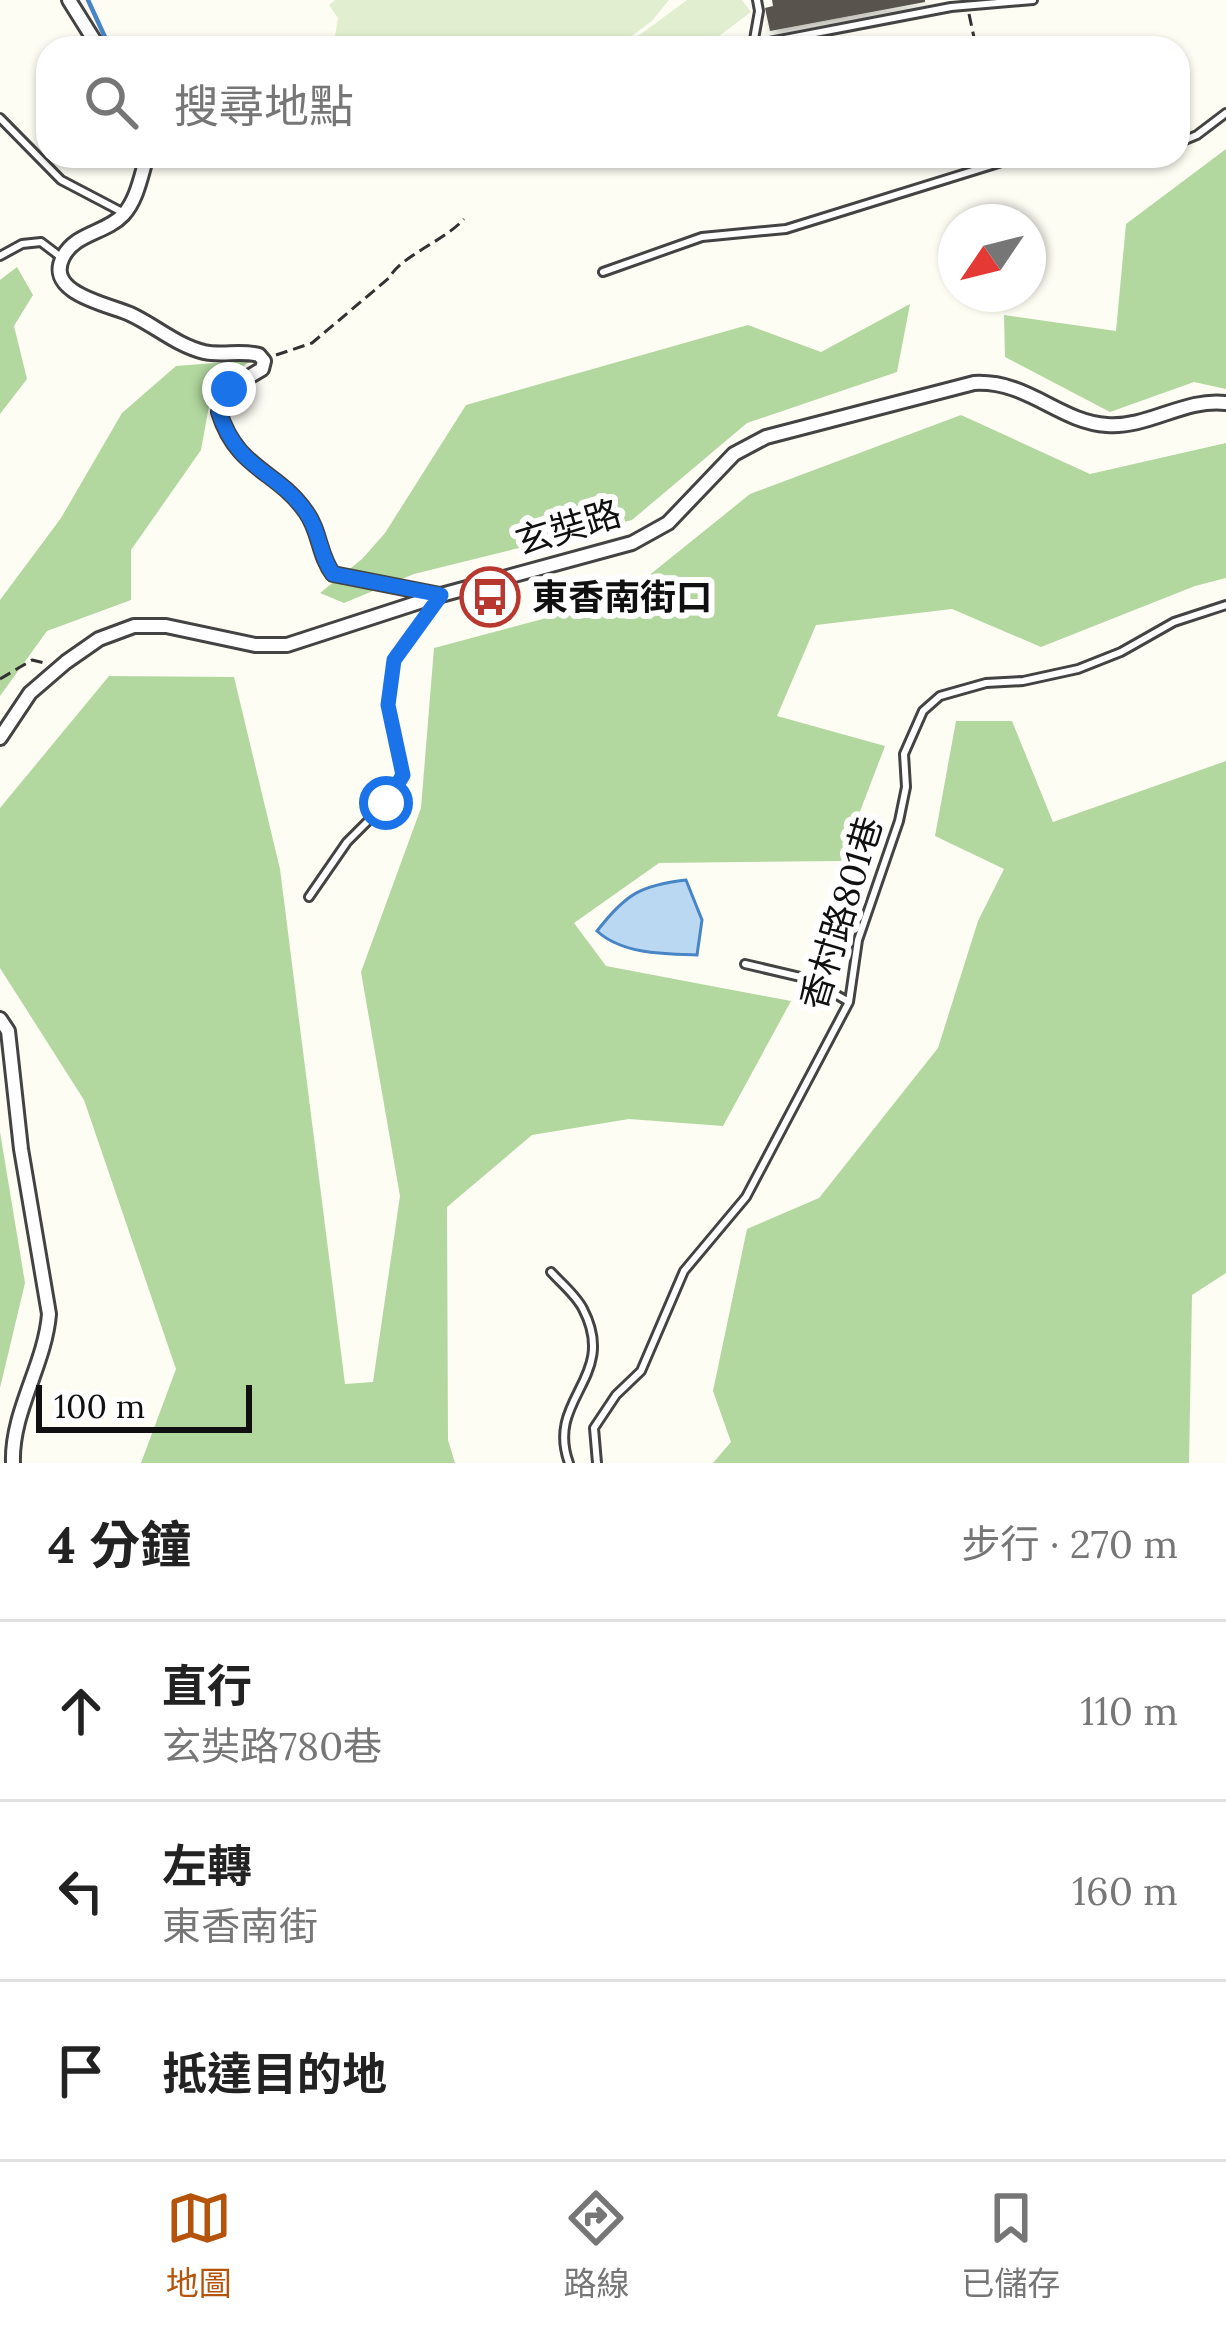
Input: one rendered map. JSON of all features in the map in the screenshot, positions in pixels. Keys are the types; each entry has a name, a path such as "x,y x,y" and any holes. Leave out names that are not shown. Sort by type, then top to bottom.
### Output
{"street":[{"path":"69,0 92,36"},
{"path":"143,168 125,214 73,244 62,258 59,269 67,285 98,306 133,315 181,345 209,353 252,352 264,362 262,369 229,389 219,412 240,455 304,508 333,574 441,595"},
{"name":"玄奘路","path":"0,738 30,693 99,639 134,626 166,626 255,645 287,645 441,595 632,543 668,523 734,454 766,437 974,383 1023,390 1090,423 1112,426 1141,422 1191,404 1226,403"},
{"path":"0,1019 8,1031 21,1149 49,1314 46,1338 12,1443 13,1463"}],"lane":[{"path":"755,36 760,11 757,0"},
{"path":"802,36 967,6 1033,0"},
{"path":"1190,138 1226,113"},
{"path":"0,118 36,155"},
{"path":"49,168 61,180 125,214"},
{"path":"603,272 702,237 786,229 982,168"},
{"path":"0,256 22,244 41,242 62,258"},
{"path":"309,897 347,842 386,803 403,775 388,705 394,660 441,595"},
{"name":"香村路801巷","path":"598,1463 593,1428 616,1395 641,1371 684,1271 746,1197 849,1002 858,940 907,787 904,754 922,711 940,696 986,683 1078,669 1121,652 1174,622 1226,605"},
{"path":"745,964 809,979 849,1002"},
{"path":"550,1272 582,1307 593,1340 589,1377 565,1411 569,1463"}],"path":[{"path":"967,6 974,36"},
{"path":"264,362 300,344 312,344 395,268 449,235 464,219"},
{"path":"0,679 32,661 56,670"}],"green space":[{"path":"335,0 669,0 631,36 335,36 338,18 329,5"},
{"path":"687,0 742,0 751,12 719,36 638,36"},
{"path":"1226,149 1226,389 1194,382 1110,412 1005,357 1004,315 1116,331 1126,224"},
{"path":"17,267 33,295 14,326 27,379 0,414 0,280"},
{"path":"910,304 897,372 747,423 632,520 414,574 344,603 320,593 385,533 466,405 748,325 821,352"},
{"path":"253,360 213,384 201,450 131,550 131,600 47,631 0,696 0,600 61,518 122,413 176,366"},
{"path":"961,415 1090,474 1226,443 1226,578 1041,647 952,609 816,625 777,716 885,746 841,861 659,863 574,923 606,966 791,1001 723,1126 629,1119 532,1135 447,1207 448,1440 455,1463 141,1463 176,1369 84,1100 0,968 0,808 109,676 234,677 280,869 345,1384 373,1382 400,1196 361,972 421,808 434,648 621,598 750,494"},
{"path":"956,721 1012,721 1053,822 1226,761 1226,1273 1192,1295 1189,1463 713,1463 731,1442 713,1391 747,1229 819,1198 938,1048 978,921 1004,869 935,836"},
{"path":"0,1132 25,1283 0,1388"}],"water":[{"path":"686,880 702,920 697,955 631,948 597,931 635,894"}],"building":[{"path":"772,0 925,2 770,31 765,8 773,6"}],"waterway":[{"path":"88,0 104,36"}],"place":[{"name":"東香南街口","path":"490,597"}],"route":[{"path":"229,389 219,412 226,434 240,455 304,508 333,574 441,595 394,660 388,705 403,775 386,803"}]}
